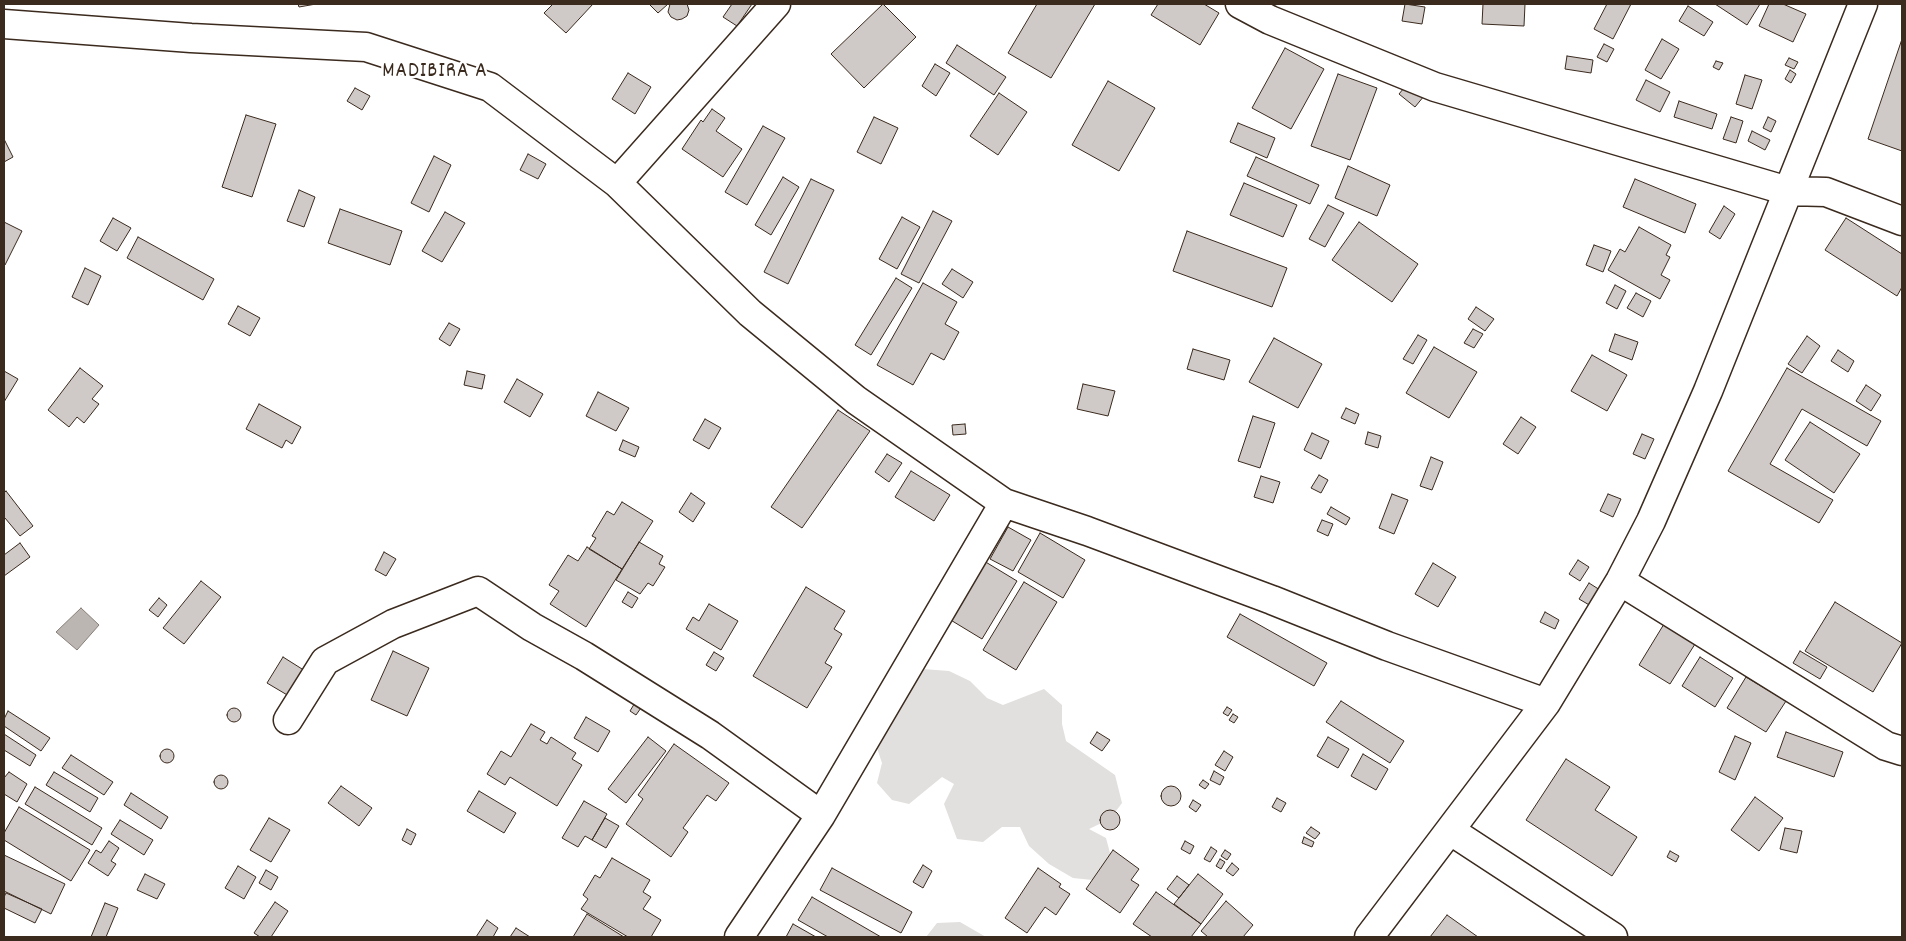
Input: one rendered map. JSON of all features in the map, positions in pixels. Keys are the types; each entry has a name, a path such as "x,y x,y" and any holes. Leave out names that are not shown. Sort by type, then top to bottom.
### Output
{"street":[{"path":"616,183 776,4"},
{"path":"1240,4 1270,20 1436,88 1788,191 1826,192 1902,221"},
{"path":"1369,937 1546,704 1620,581 1651,521 1708,391 1863,4"},
{"path":"4,24 191,38 366,47 490,87 616,183 750,313 856,400 1004,503 1096,534 1272,600 1387,646 1546,704"},
{"path":"739,937 821,815 1004,503"},
{"path":"1620,581 1886,746 1902,751"},
{"path":"288,720 325,661 393,624 478,591 532,627 584,656 710,735 821,815"},
{"path":"1451,831 1612,937"}],"shaded area":[{"path":"81,608 99,625 77,650 56,632"},
{"path":"923,669 949,671 970,681 987,698 1003,705 1044,689 1062,705 1062,724 1066,741 1115,775 1122,803 1110,819 1089,829 1106,838 1114,868 1102,881 1073,878 1049,864 1029,846 1020,827 1002,827 983,842 957,839 944,804 954,784 942,777 909,804 892,800 877,783 882,763 874,739 884,693"},
{"path":"960,922 986,937 926,937 937,923"}],"building":[{"path":"298,4 316,4 299,7"},
{"path":"553,4 593,4 566,33 544,13"},
{"path":"649,4 668,4 658,13"},
{"path":"670,4 687,4 689,10 687,16 677,20 671,17 668,12"},
{"path":"732,4 752,4 737,26 723,17"},
{"path":"883,4 916,37 864,88 831,54"},
{"path":"1037,4 1095,4 1051,78 1008,53"},
{"path":"1158,4 1204,4 1219,13 1200,45 1151,15"},
{"path":"1405,4 1425,7 1422,24 1402,21"},
{"path":"1483,4 1525,4 1524,26 1482,24"},
{"path":"1607,4 1631,4 1613,39 1594,29"},
{"path":"1715,4 1760,4 1747,25"},
{"path":"1769,4 1783,4 1806,14 1793,42 1759,26"},
{"path":"1688,6 1713,22 1704,36 1679,21"},
{"path":"1662,39 1679,49 1661,79 1645,70"},
{"path":"1902,39 1902,151 1868,139"},
{"path":"1604,44 1614,49 1607,62 1597,57"},
{"path":"957,45 1006,77 994,95 946,63"},
{"path":"1285,48 1324,69 1291,129 1252,108"},
{"path":"1567,56 1593,60 1591,73 1565,69"},
{"path":"1789,58 1798,62 1794,69 1785,65"},
{"path":"1716,61 1723,63 1719,70 1713,67"},
{"path":"935,64 950,73 936,96 922,86"},
{"path":"1790,70 1796,74 1791,83 1785,79"},
{"path":"628,73 651,87 635,114 612,99"},
{"path":"1338,74 1377,88 1350,160 1311,146"},
{"path":"1745,75 1762,80 1752,109 1736,104"},
{"path":"1646,80 1670,92 1660,112 1636,100"},
{"path":"1108,81 1155,108 1119,171 1072,145"},
{"path":"1408,83 1424,96 1415,107 1399,94"},
{"path":"355,88 370,96 362,110 347,101"},
{"path":"999,93 1027,112 998,155 970,136"},
{"path":"1679,101 1717,114 1712,129 1674,117"},
{"path":"712,109 725,118 716,131 742,149 723,177 682,149 701,120 703,122"},
{"path":"246,115 276,124 252,197 222,187"},
{"path":"874,117 898,128 881,164 857,152"},
{"path":"1731,117 1743,121 1736,143 1723,139"},
{"path":"1768,117 1776,121 1771,132 1763,128"},
{"path":"1238,123 1275,138 1267,158 1230,142"},
{"path":"763,126 785,138 747,205 725,192"},
{"path":"1752,131 1770,140 1765,150 1748,141"},
{"path":"4,139 13,157 4,162"},
{"path":"528,154 546,164 538,179 520,170"},
{"path":"434,156 451,165 429,212 411,203"},
{"path":"1256,157 1319,185 1310,204 1247,176"},
{"path":"1348,166 1390,185 1377,216 1335,198"},
{"path":"783,177 799,187 771,235 755,225"},
{"path":"811,179 834,190 788,284 764,272"},
{"path":"1635,179 1696,204 1685,233 1623,207"},
{"path":"1244,183 1297,205 1283,237 1230,215"},
{"path":"299,190 315,197 304,227 287,221"},
{"path":"1328,205 1344,213 1325,247 1309,239"},
{"path":"1724,206 1735,214 1720,239 1709,232"},
{"path":"340,209 402,231 390,265 328,243"},
{"path":"933,211 952,221 919,283 901,274"},
{"path":"445,212 465,223 442,262 422,251"},
{"path":"902,217 920,227 897,269 879,259"},
{"path":"113,218 131,228 117,251 100,241"},
{"path":"1846,218 1902,254 1902,287 1897,296 1825,250"},
{"path":"4,222 22,231 5,265 4,264"},
{"path":"1359,222 1418,264 1392,302 1332,260"},
{"path":"1639,227 1671,245 1666,255 1670,257 1661,275 1670,280 1660,299 1608,270 1620,249 1625,252"},
{"path":"1187,231 1287,268 1272,307 1173,271"},
{"path":"138,237 214,279 203,300 127,258"},
{"path":"1594,245 1611,251 1603,272 1586,265"},
{"path":"85,268 101,276 88,305 72,297"},
{"path":"952,269 973,282 963,298 942,284"},
{"path":"896,278 912,288 871,355 855,345"},
{"path":"923,283 957,302 945,324 959,332 944,360 931,353 913,385 877,365"},
{"path":"1615,285 1626,291 1617,309 1606,303"},
{"path":"1636,293 1651,301 1643,317 1627,308"},
{"path":"238,306 260,318 250,336 228,324"},
{"path":"1476,307 1494,319 1485,331 1468,319"},
{"path":"449,323 460,329 450,346 439,339"},
{"path":"1473,329 1483,334 1474,348 1464,343"},
{"path":"1615,334 1638,342 1632,360 1609,351"},
{"path":"1418,335 1427,340 1413,364 1403,359"},
{"path":"1807,336 1820,346 1802,373 1788,364"},
{"path":"1274,338 1322,364 1298,408 1249,382"},
{"path":"1434,347 1477,372 1449,418 1406,393"},
{"path":"1193,349 1230,360 1224,380 1187,369"},
{"path":"1838,350 1854,361 1848,372 1831,361"},
{"path":"1592,355 1627,375 1607,411 1571,391"},
{"path":"80,368 103,386 92,399 99,404 84,423 77,417 69,427 48,410"},
{"path":"1787,368 1881,421 1867,446 1802,409 1770,464 1833,500 1819,523 1728,471"},
{"path":"4,371 18,379 4,402"},
{"path":"467,371 485,375 482,389 464,385"},
{"path":"517,379 543,394 530,417 504,402"},
{"path":"1083,384 1115,391 1108,416 1077,409"},
{"path":"1866,385 1881,395 1871,411 1856,401"},
{"path":"598,392 629,408 616,431 586,416"},
{"path":"259,404 301,427 292,444 286,440 282,448 246,429"},
{"path":"1346,408 1359,414 1355,424 1341,418"},
{"path":"838,410 870,431 802,528 771,507"},
{"path":"1253,416 1275,423 1260,468 1238,461"},
{"path":"1521,417 1536,427 1518,454 1503,444"},
{"path":"705,419 721,428 709,449 693,440"},
{"path":"1810,422 1860,454 1834,493 1785,460"},
{"path":"965,424 966,434 953,435 952,425"},
{"path":"1368,432 1381,436 1378,448 1365,444"},
{"path":"1312,433 1329,441 1321,459 1304,450"},
{"path":"1642,434 1654,439 1645,459 1633,454"},
{"path":"623,440 639,447 635,457 619,450"},
{"path":"887,454 902,463 889,482 875,472"},
{"path":"1431,457 1443,462 1432,490 1420,486"},
{"path":"911,471 950,495 934,521 895,497"},
{"path":"1319,475 1328,480 1321,493 1311,488"},
{"path":"1261,476 1280,482 1273,503 1254,497"},
{"path":"6,491 33,526 20,536 4,519 4,493"},
{"path":"691,493 705,503 693,522 679,512"},
{"path":"1392,494 1408,500 1394,534 1379,528"},
{"path":"1608,494 1621,499 1613,517 1600,511"},
{"path":"622,502 653,521 622,569 589,549 596,538 592,536 607,511 614,515"},
{"path":"1331,507 1350,518 1346,525 1327,514"},
{"path":"1322,520 1333,524 1328,536 1317,531"},
{"path":"1008,527 1031,540 1013,571 990,559"},
{"path":"1040,533 1085,560 1063,598 1018,572"},
{"path":"639,542 663,556 659,564 665,567 653,586 648,583 640,594 616,580"},
{"path":"20,543 30,557 4,576 4,555"},
{"path":"587,547 622,569 586,627 550,604 559,591 549,585 568,555 578,561"},
{"path":"384,552 396,559 386,576 375,570"},
{"path":"1578,560 1589,567 1580,581 1569,574"},
{"path":"984,561 1017,581 982,639 949,619"},
{"path":"1433,563 1456,577 1438,607 1415,594"},
{"path":"201,581 221,597 184,644 163,628"},
{"path":"1024,582 1057,602 1016,670 983,650"},
{"path":"1589,583 1600,590 1591,606 1579,599"},
{"path":"806,587 845,611 834,629 842,634 825,663 832,667 807,708 753,676"},
{"path":"628,592 638,598 632,608 622,602"},
{"path":"159,598 167,605 158,617 149,610"},
{"path":"1835,602 1902,643 1873,692 1805,651"},
{"path":"709,604 738,621 721,650 686,629 693,617 699,621"},
{"path":"1545,612 1559,620 1555,629 1540,622"},
{"path":"1240,614 1327,663 1314,686 1227,637"},
{"path":"1664,624 1695,644 1670,684 1639,665"},
{"path":"393,651 429,668 407,716 371,700"},
{"path":"1800,651 1827,667 1820,679 1793,663"},
{"path":"714,652 724,658 716,671 706,665"},
{"path":"283,657 310,674 294,699 267,683"},
{"path":"1700,657 1733,678 1715,707 1682,686"},
{"path":"1746,677 1786,701 1766,732 1727,708"},
{"path":"636,701 643,705 636,715 630,711"},
{"path":"1341,701 1404,741 1390,763 1326,722"},
{"path":"1227,707 1232,710 1228,716 1223,713"},
{"path":"234,708 239,710 241,715 239,720 234,722 229,720 227,715 229,710"},
{"path":"8,711 50,738 41,751 4,726 4,719"},
{"path":"1233,714 1238,717 1234,723 1229,720"},
{"path":"586,717 610,731 598,752 574,738"},
{"path":"531,724 545,732 540,740 547,744 551,737 576,753 572,759 582,765 557,806 510,777 505,785 487,774 501,751 511,757"},
{"path":"1097,732 1110,740 1102,751 1090,743"},
{"path":"1786,732 1843,752 1834,777 1777,757"},
{"path":"4,734 36,755 30,766 4,750"},
{"path":"1735,736 1751,743 1735,780 1719,772"},
{"path":"648,737 666,751 626,803 608,789"},
{"path":"1328,737 1349,749 1338,768 1317,756"},
{"path":"674,744 729,783 716,801 707,795 683,828 688,832 671,857 626,824 643,799 638,795"},
{"path":"167,749 172,751 174,756 172,761 167,763 162,761 160,756 162,751"},
{"path":"1224,751 1233,757 1225,771 1215,765"},
{"path":"1363,754 1388,769 1376,790 1351,776"},
{"path":"71,755 113,782 104,795 62,768"},
{"path":"1566,759 1610,787 1595,810 1637,837 1612,876 1526,820"},
{"path":"1214,771 1224,777 1220,785 1210,780"},
{"path":"9,772 27,784 17,802 4,794 4,778"},
{"path":"54,772 98,798 90,812 46,785"},
{"path":"221,775 226,777 228,782 226,787 221,789 216,787 214,782 216,777"},
{"path":"1203,780 1209,784 1205,789 1199,785"},
{"path":"341,786 372,808 359,826 328,803"},
{"path":"1171,786 1178,789 1181,796 1178,803 1171,806 1164,803 1161,796 1164,789"},
{"path":"35,787 102,828 92,845 25,804"},
{"path":"479,791 516,813 504,833 467,811"},
{"path":"131,793 168,817 161,829 124,805"},
{"path":"1755,797 1783,818 1759,851 1731,830"},
{"path":"1277,798 1286,803 1281,812 1272,807"},
{"path":"1193,800 1201,805 1196,812 1189,807"},
{"path":"584,801 607,814 592,840 585,836 578,847 562,838"},
{"path":"19,807 90,850 71,881 4,840 4,833"},
{"path":"1110,810 1117,813 1120,820 1117,827 1110,830 1103,827 1100,820 1103,813"},
{"path":"269,818 290,830 271,862 250,850"},
{"path":"605,818 619,826 606,848 592,840"},
{"path":"120,820 153,840 144,855 111,834"},
{"path":"1311,827 1320,833 1315,839 1306,833"},
{"path":"1785,828 1802,831 1797,853 1780,849"},
{"path":"407,829 416,834 411,845 402,840"},
{"path":"1304,837 1314,842 1312,847 1302,843"},
{"path":"109,841 119,848 111,861 116,864 108,876 88,863 96,850 101,853"},
{"path":"1185,841 1194,846 1190,854 1181,849"},
{"path":"1211,847 1217,851 1210,862 1204,859"},
{"path":"1113,850 1139,869 1131,880 1139,885 1120,913 1086,889"},
{"path":"1225,850 1231,854 1227,860 1221,856"},
{"path":"1670,851 1679,856 1676,862 1667,857"},
{"path":"4,855 65,884 51,914 4,891"},
{"path":"612,858 650,880 643,892 651,897 643,909 661,920 651,937 628,937 581,909 588,899 583,895 595,875 600,878"},
{"path":"1220,859 1225,862 1221,869 1216,866"},
{"path":"1232,863 1239,869 1233,876 1226,871"},
{"path":"923,865 932,871 923,888 913,882"},
{"path":"238,866 256,877 244,899 225,888"},
{"path":"832,868 912,912 901,933 820,890"},
{"path":"1038,868 1061,884 1059,887 1070,894 1056,915 1045,907 1027,933 1005,918"},
{"path":"266,870 278,877 271,890 259,883"},
{"path":"145,874 165,884 157,899 137,890"},
{"path":"1198,874 1223,894 1201,924 1174,904"},
{"path":"1177,876 1189,885 1179,898 1167,889"},
{"path":"1156,892 1201,924 1191,937 1152,937 1133,924"},
{"path":"6,893 42,909 35,923 4,908"},
{"path":"812,897 881,937 828,937 798,920"},
{"path":"1226,901 1253,925 1243,937 1208,937 1201,931"},
{"path":"275,902 288,911 271,937 260,937 254,933"},
{"path":"105,903 118,908 106,937 91,937"},
{"path":"587,914 624,937 573,937"},
{"path":"1447,915 1478,937 1430,937"},
{"path":"487,920 498,928 493,937 476,937"},
{"path":"793,924 816,937 786,937"},
{"path":"516,928 530,937 510,937"}],"district":[{"name":"MADIBIRA A","path":"435,73"}]}
